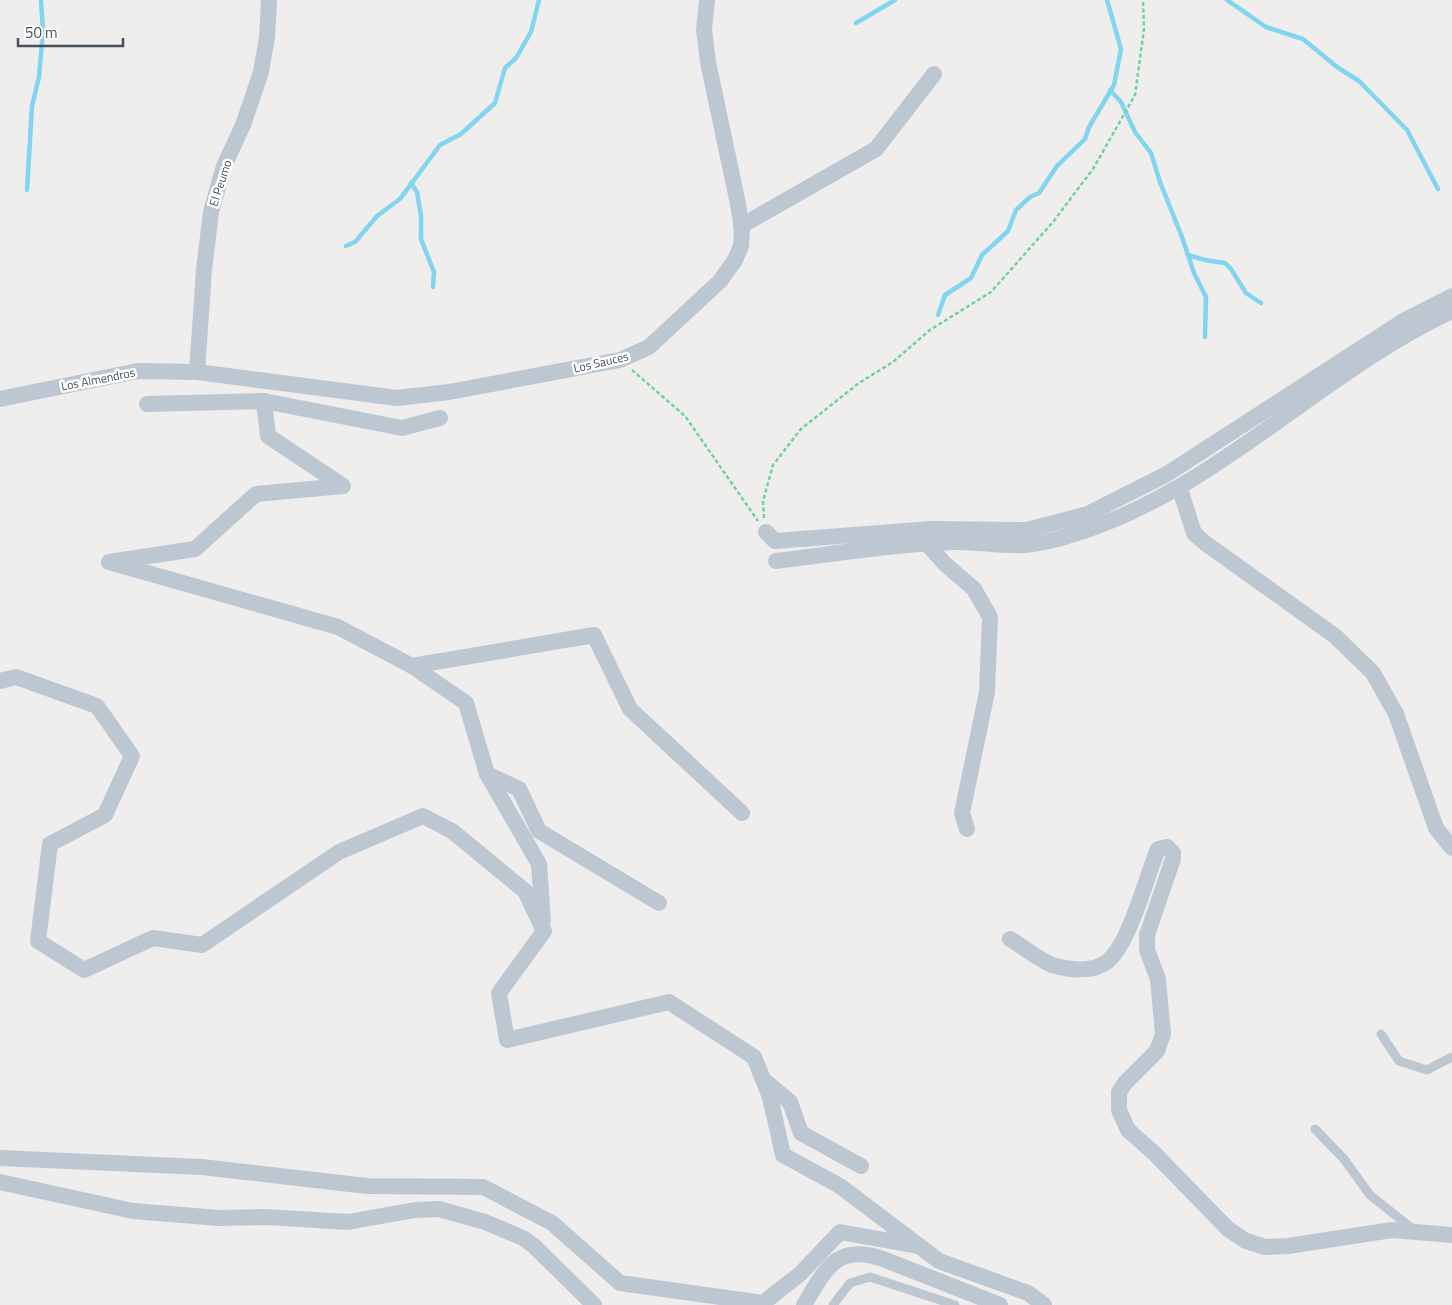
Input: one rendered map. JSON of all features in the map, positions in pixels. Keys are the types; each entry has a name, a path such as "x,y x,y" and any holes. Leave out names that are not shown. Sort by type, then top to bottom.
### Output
{"street":[{"name":"El Peumo","path":"197,372 204,270 211,212 224,166 243,125 261,72 267,37 269,0"},
{"name":"Los Sauces","path":"197,372 398,398 449,392 620,360 649,347 720,281 735,260 741,246 741,226 708,62 704,30 707,0"},
{"path":"741,226 876,149 934,74"},
{"path":"766,532 775,541 932,529 1027,530 1088,514 1167,474 1405,320 1452,296"},
{"path":"776,561 954,542 1024,546 1062,538 1122,516 1180,489 1287,416 1374,353 1418,327 1452,311"},
{"name":"Los Almendros","path":"0,399 138,371 197,372"},
{"path":"147,404 264,401 402,428 440,418"},
{"path":"264,401 268,436 343,486 256,494 195,549 109,562 338,627 412,666 466,703 487,774 539,864 544,931 499,993 507,1040 669,1002 754,1057 770,1097 784,1155 840,1186 939,1261 1028,1293 1044,1305"},
{"path":"1180,489 1194,532 1205,543 1335,636 1373,673 1396,714 1436,828 1452,848"},
{"path":"927,544 945,564 974,589 990,617 987,692 962,813 966,829"},
{"path":"412,666 594,635 630,709 742,813"},
{"path":"0,681 16,677 97,706 132,756 105,815 50,844 38,941 84,970 153,938 202,945 339,852 423,816 452,831 525,891 544,931"},
{"path":"487,774 519,788 539,832 659,903"},
{"path":"1010,939 1050,964 1066,969 1091,968 1101,965 1109,960 1123,939 1158,849 1167,846 1173,853 1173,858 1147,936 1147,950 1158,979 1163,1034 1157,1051 1125,1082 1119,1092 1119,1110 1128,1130 1154,1153 1228,1228 1246,1241 1265,1247 1288,1246 1392,1230 1452,1234"},
{"path":"763,1079 790,1102 801,1133 861,1166"},
{"path":"0,1158 202,1167 367,1186 483,1186 552,1223 620,1283 764,1303 800,1274 840,1232 921,1247"},
{"path":"0,1182 133,1211 219,1218 265,1217 348,1222 426,1209 449,1211 485,1222 523,1238 534,1246 594,1305"},
{"path":"804,1305 822,1274 835,1261 854,1253 865,1253 1000,1305"}],"lane":[{"path":"1381,1034 1399,1061 1427,1070 1452,1057"},
{"path":"1315,1130 1344,1159 1370,1195 1414,1230"},
{"path":"833,1305 850,1282 870,1277 955,1305"}],"path":[{"path":"766,532 763,501 773,464 801,428 859,383 893,362 930,330 991,292 1053,222 1093,169 1135,95 1144,29 1143,0"},
{"path":"620,360 685,416 766,532"}],"waterway":[{"path":"27,190 32,106 39,77 43,32 41,0"},
{"path":"346,246 355,242 377,216 400,199 440,145 461,134 495,103 505,68 516,58 531,32 539,0"},
{"path":"856,23 895,0"},
{"path":"938,315 945,295 971,278 982,255 1008,231 1016,210 1030,197 1039,193 1057,166 1085,139 1089,127 1114,85 1121,49 1107,0"},
{"path":"1227,0 1266,27 1303,39 1337,67 1359,81 1407,130 1438,189"},
{"path":"1110,90 1121,102 1135,132 1151,153 1194,273 1206,297 1205,337"},
{"path":"411,183 417,192 421,216 421,239 434,272 433,287"},
{"path":"1188,255 1225,263 1246,293 1261,303"}]}
